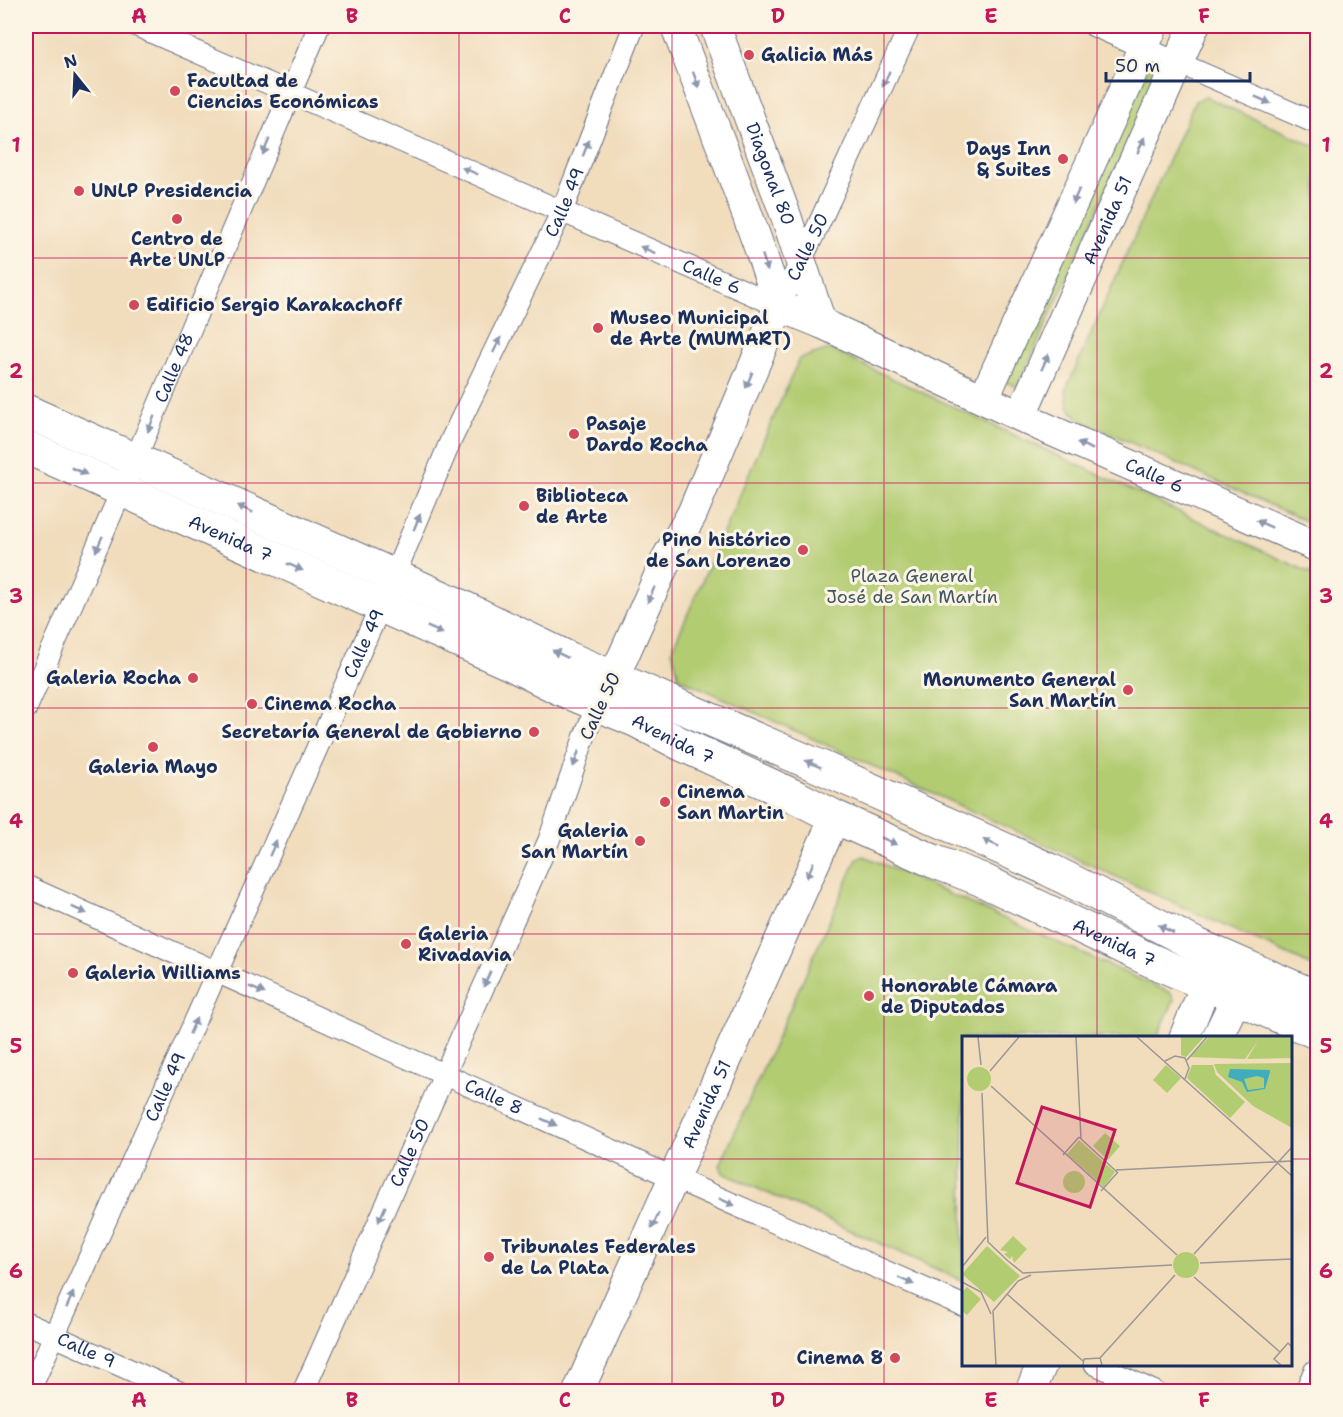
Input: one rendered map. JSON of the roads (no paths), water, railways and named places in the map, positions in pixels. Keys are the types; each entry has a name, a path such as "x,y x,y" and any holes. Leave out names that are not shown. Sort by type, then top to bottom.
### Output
{"main road":[{"name":"Avenida 7","path":"26,411 394,576 605,691 635,720 835,818 980,879 1148,959 1213,970 1251,967 1317,998"},
{"name":"Avenida 7","path":"26,447 381,606 605,691 827,770 1048,869 1213,970 1236,999 1317,1033"}],"street":[{"name":"Calle 6","path":"137,26 724,284 821,323 1041,426 1317,548"},
{"name":"Calle 48","path":"26,709 135,460 318,26"},
{"name":"Calle 49","path":"29,1392 381,606 451,440 562,211 634,26"},
{"name":"Diagonal 80","path":"676,26 730,174 758,240 779,306"},
{"name":"Diagonal 80","path":"715,26 786,216 821,323"},
{"name":"Calle 50","path":"303,1392 549,840 584,738 667,558 692,514 779,306 910,26"},
{"path":"1094,26 1149,36 1178,62 1317,124"},
{"name":"Avenida 51","path":"1021,415 1194,26"},
{"path":"984,398 1149,36"},
{"name":"Avenida 51","path":"578,1392 835,818"},
{"name":"Calle 8","path":"26,886 962,1306"},
{"path":"1218,1036 1251,967"},
{"path":"1185,1036 1213,970"},
{"name":"Calle 9","path":"26,1323 179,1392"},
{"path":"1030,1392 1042,1366"},
{"path":"1050,1392 1062,1366"},
{"path":"1097,1366 1155,1392"},
{"path":"1310,1392 1317,1374"}],"place":[{"name":"Galicia Más","path":"749,55"},
{"name":"Facultad de Ciencias Económicas","path":"175,91"},
{"name":"Days Inn & Suites","path":"1063,159"},
{"name":"UNLP Presidencia","path":"79,191"},
{"name":"Centro de Arte UNLP","path":"177,219"},
{"name":"Edificio Sergio Karakachoff","path":"134,305"},
{"name":"Museo Municipal de Arte (MUMART)","path":"598,328"},
{"name":"Pasaje Dardo Rocha","path":"574,434"},
{"name":"Biblioteca de Arte","path":"524,506"},
{"name":"Pino histórico de San Lorenzo","path":"803,550"},
{"name":"Galeria Rocha","path":"193,678"},
{"name":"Monumento General San Martín","path":"1128,690"},
{"name":"Cinema Rocha","path":"252,704"},
{"name":"Secretaría General de Gobierno","path":"534,732"},
{"name":"Galeria Mayo","path":"153,747"},
{"name":"Cinema San Martin","path":"665,802"},
{"name":"Galeria San Martín","path":"640,841"},
{"name":"Galeria Rivadavia","path":"406,944"},
{"name":"Galeria Williams","path":"73,973"},
{"name":"Honorable Cámara de Diputados","path":"869,996"},
{"name":"Tribunales Federales de La Plata","path":"489,1257"},
{"name":"Cinema 8","path":"895,1358"}],"park label":[{"name":"Plaza General José de San Martín","path":"912,586"}]}
